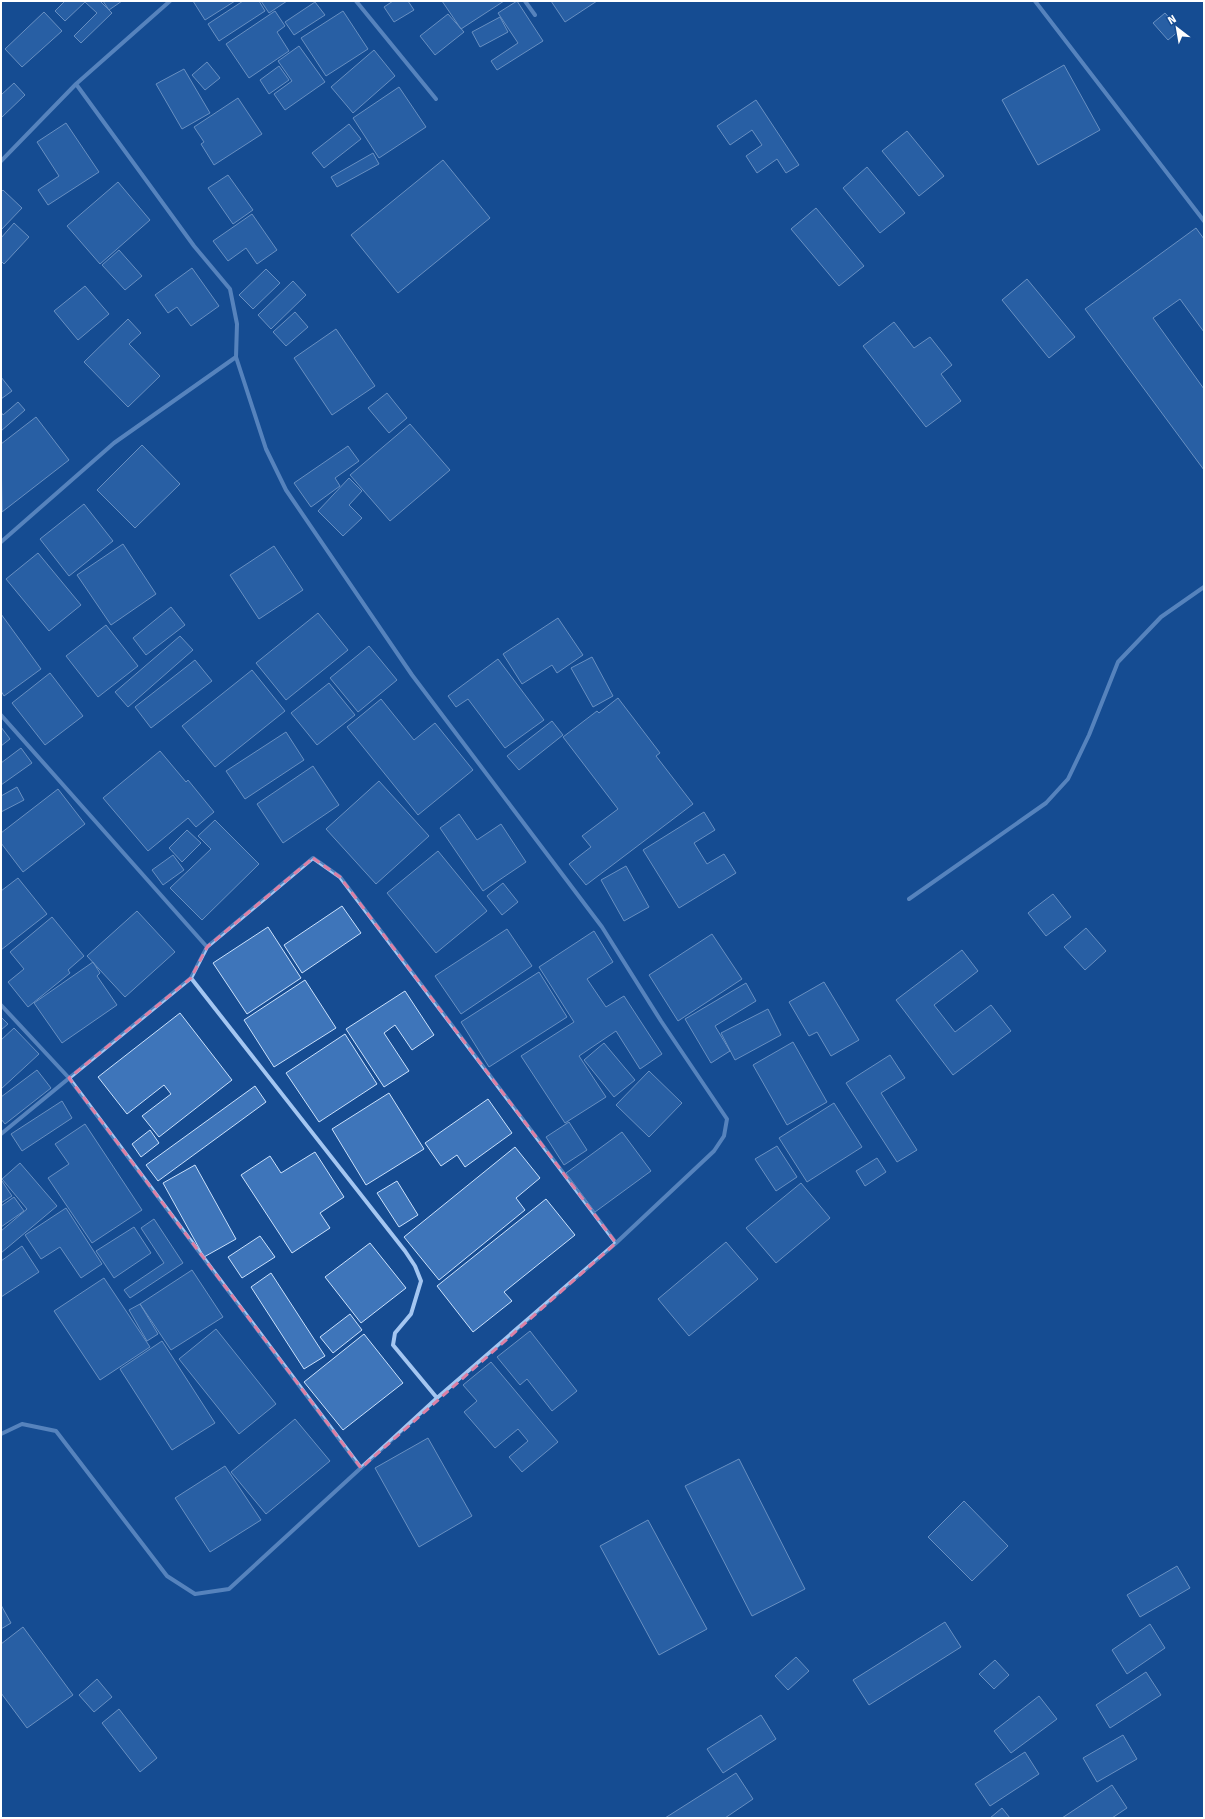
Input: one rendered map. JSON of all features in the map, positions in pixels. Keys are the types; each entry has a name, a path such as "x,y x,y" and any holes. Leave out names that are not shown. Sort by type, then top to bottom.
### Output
{"street":[{"path":"1,161 76,84 170,1"},
{"path":"356,1 436,99"},
{"path":"525,1 535,15"},
{"path":"1035,1 1204,221"},
{"path":"1,1434 22,1424 56,1431 167,1576 195,1594 229,1589 437,1398 616,1243 714,1151 724,1136 727,1119 661,1021 602,927 412,675 286,490 266,449 236,357 237,324 230,289 194,246 76,84"},
{"path":"1,542 114,444 236,357"},
{"path":"909,899 1046,803 1068,779 1089,735 1118,662 1161,617 1204,587"},
{"path":"1,715 207,947"},
{"path":"1,1134 191,978 207,947 313,858 340,877 616,1243"},
{"path":"191,978 405,1251 415,1266 421,1282 411,1314 395,1333 393,1345 437,1398"},
{"path":"1,1005 69,1078 361,1468"}],"highlighted area":[{"path":"313,858 340,877 616,1243 361,1468 69,1078 191,978 207,947"}],"building":[{"path":"65,1 100,1 112,13 81,43 74,36 97,13 85,2 65,21 55,11"},
{"path":"103,1 122,1 109,10"},
{"path":"193,1 235,1 205,20"},
{"path":"243,1 259,1 265,11 219,41 208,24"},
{"path":"261,1 287,1 269,13"},
{"path":"393,1 408,1 414,10 394,22 384,7"},
{"path":"442,1 504,1 461,29"},
{"path":"517,1 543,41 497,70 491,61 518,43 498,13"},
{"path":"551,1 597,1 565,22"},
{"path":"315,2 325,15 294,35 285,22"},
{"path":"275,11 285,26 277,32 289,51 249,78 226,44"},
{"path":"343,11 368,49 326,76 301,38"},
{"path":"44,12 62,31 22,67 5,49"},
{"path":"1165,13 1180,30 1168,40 1153,23"},
{"path":"448,14 464,32 435,55 420,36"},
{"path":"500,17 508,32 480,47 472,32"},
{"path":"299,46 325,82 285,110 274,94 292,81 278,61"},
{"path":"374,50 395,76 353,113 331,87"},
{"path":"207,62 220,78 205,90 192,75"},
{"path":"1064,65 1100,130 1038,165 1002,100"},
{"path":"279,66 289,80 269,94 260,80"},
{"path":"184,69 210,113 182,129 156,84"},
{"path":"14,83 25,95 1,118 1,95"},
{"path":"399,87 426,127 379,158 353,118"},
{"path":"238,98 262,134 214,165 201,144 204,142 194,127"},
{"path":"756,100 799,165 786,173 777,159 757,173 746,156 762,145 752,130 730,145 717,126"},
{"path":"66,123 99,172 48,205 38,190 59,176 37,142"},
{"path":"349,124 361,139 324,168 312,153"},
{"path":"907,131 944,176 919,196 882,151"},
{"path":"373,153 379,164 337,187 331,177"},
{"path":"443,160 490,218 398,293 351,235"},
{"path":"867,167 905,213 880,233 843,188"},
{"path":"228,175 253,210 233,224 208,188"},
{"path":"118,182 150,220 100,264 67,226"},
{"path":"3,190 22,208 1,230 1,192"},
{"path":"816,208 864,266 839,286 791,229"},
{"path":"252,214 277,250 257,264 246,248 228,261 213,241"},
{"path":"14,223 29,237 4,264 1,261 1,238"},
{"path":"1196,228 1204,239 1204,332 1180,299 1153,318 1204,389 1204,470 1085,309"},
{"path":"119,250 142,276 125,290 102,265"},
{"path":"192,268 219,306 191,326 177,307 168,313 155,295"},
{"path":"266,269 280,283 253,309 239,295"},
{"path":"1027,279 1075,337 1049,358 1002,300"},
{"path":"293,281 306,295 271,329 258,315"},
{"path":"85,286 109,314 78,340 54,311"},
{"path":"295,312 308,327 286,346 273,332"},
{"path":"128,319 141,333 129,344 160,376 128,407 84,362"},
{"path":"894,322 914,348 930,337 952,365 941,374 961,401 926,427 863,346"},
{"path":"336,329 375,386 332,415 294,358"},
{"path":"1,377 12,391 1,399"},
{"path":"387,393 407,418 389,433 368,408"},
{"path":"18,402 25,410 1,431 1,412 3,415"},
{"path":"36,417 69,460 2,512 1,444"},
{"path":"410,424 450,470 390,521 350,475"},
{"path":"142,445 180,484 135,528 97,490"},
{"path":"348,446 359,461 335,478 340,486 311,507 294,483"},
{"path":"349,478 362,491 349,505 362,518 343,536 318,511"},
{"path":"84,504 113,541 69,576 40,539"},
{"path":"123,544 156,594 111,625 77,575"},
{"path":"274,546 303,590 259,619 230,575"},
{"path":"38,553 81,605 49,631 6,579"},
{"path":"171,607 185,625 146,655 133,638"},
{"path":"318,613 348,650 286,700 256,663"},
{"path":"1,614 41,669 4,696 1,691"},
{"path":"558,618 583,655 557,673 552,665 522,684 503,654"},
{"path":"106,625 138,666 98,697 66,656"},
{"path":"180,636 193,650 128,707 115,692"},
{"path":"369,646 397,680 358,712 330,678"},
{"path":"592,657 613,696 593,707 571,668"},
{"path":"498,659 544,720 505,748 468,699 456,707 448,696"},
{"path":"195,660 212,681 151,728 135,707"},
{"path":"252,670 285,711 215,767 182,726"},
{"path":"50,673 83,716 45,745 12,703"},
{"path":"329,683 355,715 317,745 291,713"},
{"path":"618,698 660,753 656,756 693,804 586,885 569,864 591,847 582,836 618,809 563,737 597,711 599,713"},
{"path":"381,699 414,740 435,723 473,770 418,815 347,727"},
{"path":"552,721 563,735 519,770 507,756"},
{"path":"1,727 10,739 1,746"},
{"path":"286,732 304,760 245,799 226,771"},
{"path":"21,748 32,763 1,785 1,763"},
{"path":"160,751 186,782 188,780 214,812 196,827 188,818 148,851 103,798"},
{"path":"313,766 339,805 283,843 257,804"},
{"path":"379,781 429,836 376,884 326,829"},
{"path":"17,787 24,800 1,812 1,796"},
{"path":"58,789 85,824 23,872 1,843 1,833"},
{"path":"704,812 715,830 694,843 707,864 724,854 736,873 679,908 643,850"},
{"path":"459,814 477,840 501,824 526,862 483,891 440,828"},
{"path":"215,820 259,864 202,920 170,888 211,849 198,836"},
{"path":"187,830 201,843 182,862 169,848"},
{"path":"438,851 487,911 436,953 387,893"},
{"path":"173,855 184,870 163,885 152,870"},
{"path":"626,866 649,907 624,921 601,880"},
{"path":"18,878 47,914 1,950 1,891"},
{"path":"503,883 518,902 502,915 487,896"},
{"path":"1053,894 1071,917 1046,936 1028,913"},
{"path":"342,906 361,933 302,973 284,945"},
{"path":"137,911 175,952 125,997 87,956"},
{"path":"52,917 84,956 68,970 70,973 28,1007 8,982 24,969 10,952"},
{"path":"268,927 301,978 247,1014 213,963"},
{"path":"1086,928 1106,951 1085,970 1064,947"},
{"path":"507,929 532,966 461,1014 435,976"},
{"path":"594,931 613,962 587,979 606,1007 624,996 662,1054 640,1069 616,1031 579,1056 606,1097 565,1123 521,1056 574,1022 539,967"},
{"path":"712,934 742,979 678,1021 649,975"},
{"path":"962,950 978,971 934,1005 955,1032 991,1005 1011,1031 953,1075 896,1000"},
{"path":"93,962 100,973 97,976 117,1005 62,1043 34,1003"},
{"path":"539,972 567,1017 489,1067 461,1022"},
{"path":"305,980 336,1028 274,1067 244,1020"},
{"path":"824,982 859,1040 831,1056 817,1032 809,1036 789,1002"},
{"path":"746,983 756,1001 715,1026 730,1051 711,1063 685,1019"},
{"path":"405,991 434,1035 412,1050 395,1025 384,1033 409,1071 384,1087 346,1029"},
{"path":"768,1009 781,1035 735,1060 721,1033"},
{"path":"180,1013 232,1080 159,1137 142,1116 171,1094 164,1085 127,1114 98,1077"},
{"path":"1,1017 8,1024 1,1030"},
{"path":"14,1028 39,1054 1,1089 1,1040"},
{"path":"345,1034 377,1084 319,1122 286,1073"},
{"path":"793,1042 827,1102 787,1125 753,1065"},
{"path":"604,1043 635,1080 614,1097 584,1060"},
{"path":"890,1055 905,1078 881,1093 917,1150 897,1162 846,1083"},
{"path":"37,1070 51,1088 5,1124 1,1119 1,1097"},
{"path":"649,1071 682,1103 649,1137 616,1105"},
{"path":"255,1086 266,1102 158,1181 146,1165"},
{"path":"389,1093 424,1149 366,1185 332,1129"},
{"path":"488,1099 512,1133 465,1167 457,1155 441,1166 425,1143"},
{"path":"62,1101 72,1118 22,1151 11,1134"},
{"path":"834,1103 862,1147 807,1182 779,1138"},
{"path":"569,1122 587,1150 564,1165 546,1137"},
{"path":"85,1124 142,1210 92,1243 48,1178 69,1164 55,1144"},
{"path":"150,1130 159,1143 141,1157 132,1144"},
{"path":"622,1132 651,1171 595,1212 566,1173"},
{"path":"777,1146 797,1177 776,1191 755,1159"},
{"path":"515,1147 540,1178 516,1198 525,1210 439,1280 404,1237"},
{"path":"315,1152 344,1197 320,1213 330,1228 292,1253 241,1175 270,1156 281,1173"},
{"path":"877,1158 886,1172 865,1186 856,1171"},
{"path":"20,1163 57,1206 1,1253 1,1231 27,1209 2,1179"},
{"path":"195,1165 236,1239 204,1257 163,1183"},
{"path":"2,1181 12,1196 1,1203 1,1182"},
{"path":"397,1181 418,1215 399,1227 377,1193"},
{"path":"801,1183 830,1218 776,1263 746,1228"},
{"path":"14,1197 24,1211 1,1227 1,1206"},
{"path":"546,1199 575,1235 504,1292 512,1301 473,1332 437,1286"},
{"path":"66,1208 102,1264 81,1278 60,1247 41,1259 25,1235"},
{"path":"154,1219 183,1263 130,1298 124,1290 164,1263 141,1228"},
{"path":"134,1227 151,1253 114,1278 96,1251"},
{"path":"260,1236 275,1257 242,1278 228,1257"},
{"path":"726,1242 758,1279 689,1336 658,1299"},
{"path":"370,1243 406,1288 361,1323 325,1277"},
{"path":"22,1246 39,1272 1,1297 1,1261"},
{"path":"192,1270 223,1317 171,1350 140,1304"},
{"path":"271,1273 325,1356 304,1369 251,1287"},
{"path":"104,1278 150,1347 100,1380 54,1311"},
{"path":"140,1304 158,1334 147,1341 129,1310"},
{"path":"350,1314 362,1330 333,1353 320,1337"},
{"path":"216,1329 276,1404 239,1434 179,1359"},
{"path":"530,1331 577,1391 552,1411 527,1379 520,1385 497,1357"},
{"path":"364,1334 403,1383 343,1430 304,1382"},
{"path":"162,1341 215,1423 172,1450 120,1369"},
{"path":"491,1362 558,1442 522,1472 509,1457 528,1441 518,1429 495,1448 464,1412 477,1401 463,1385"},
{"path":"295,1419 330,1461 266,1514 231,1472"},
{"path":"428,1438 472,1516 419,1547 375,1468"},
{"path":"739,1459 805,1589 752,1616 685,1486"},
{"path":"225,1466 261,1520 210,1552 175,1498"},
{"path":"964,1501 1008,1546 972,1581 928,1537"},
{"path":"648,1520 707,1629 659,1655 600,1546"},
{"path":"1177,1566 1190,1588 1140,1617 1127,1595"},
{"path":"1,1605 11,1623 1,1629"},
{"path":"945,1622 961,1647 869,1705 853,1680"},
{"path":"1150,1624 1165,1648 1127,1674 1112,1650"},
{"path":"23,1627 73,1695 27,1728 1,1693 1,1644"},
{"path":"796,1657 809,1671 788,1690 775,1676"},
{"path":"995,1660 1009,1675 994,1689 979,1674"},
{"path":"1146,1672 1161,1695 1110,1728 1096,1705"},
{"path":"97,1679 112,1697 94,1712 79,1695"},
{"path":"1039,1696 1057,1719 1011,1753 994,1731"},
{"path":"119,1709 157,1758 140,1772 102,1723"},
{"path":"761,1715 776,1739 723,1773 707,1749"},
{"path":"1123,1735 1137,1759 1097,1782 1083,1758"},
{"path":"1025,1752 1039,1774 990,1806 975,1784"},
{"path":"736,1773 753,1799 725,1818 665,1818"},
{"path":"1112,1785 1127,1808 1112,1818 1062,1818"},
{"path":"1002,1808 1010,1818 990,1818"}]}
